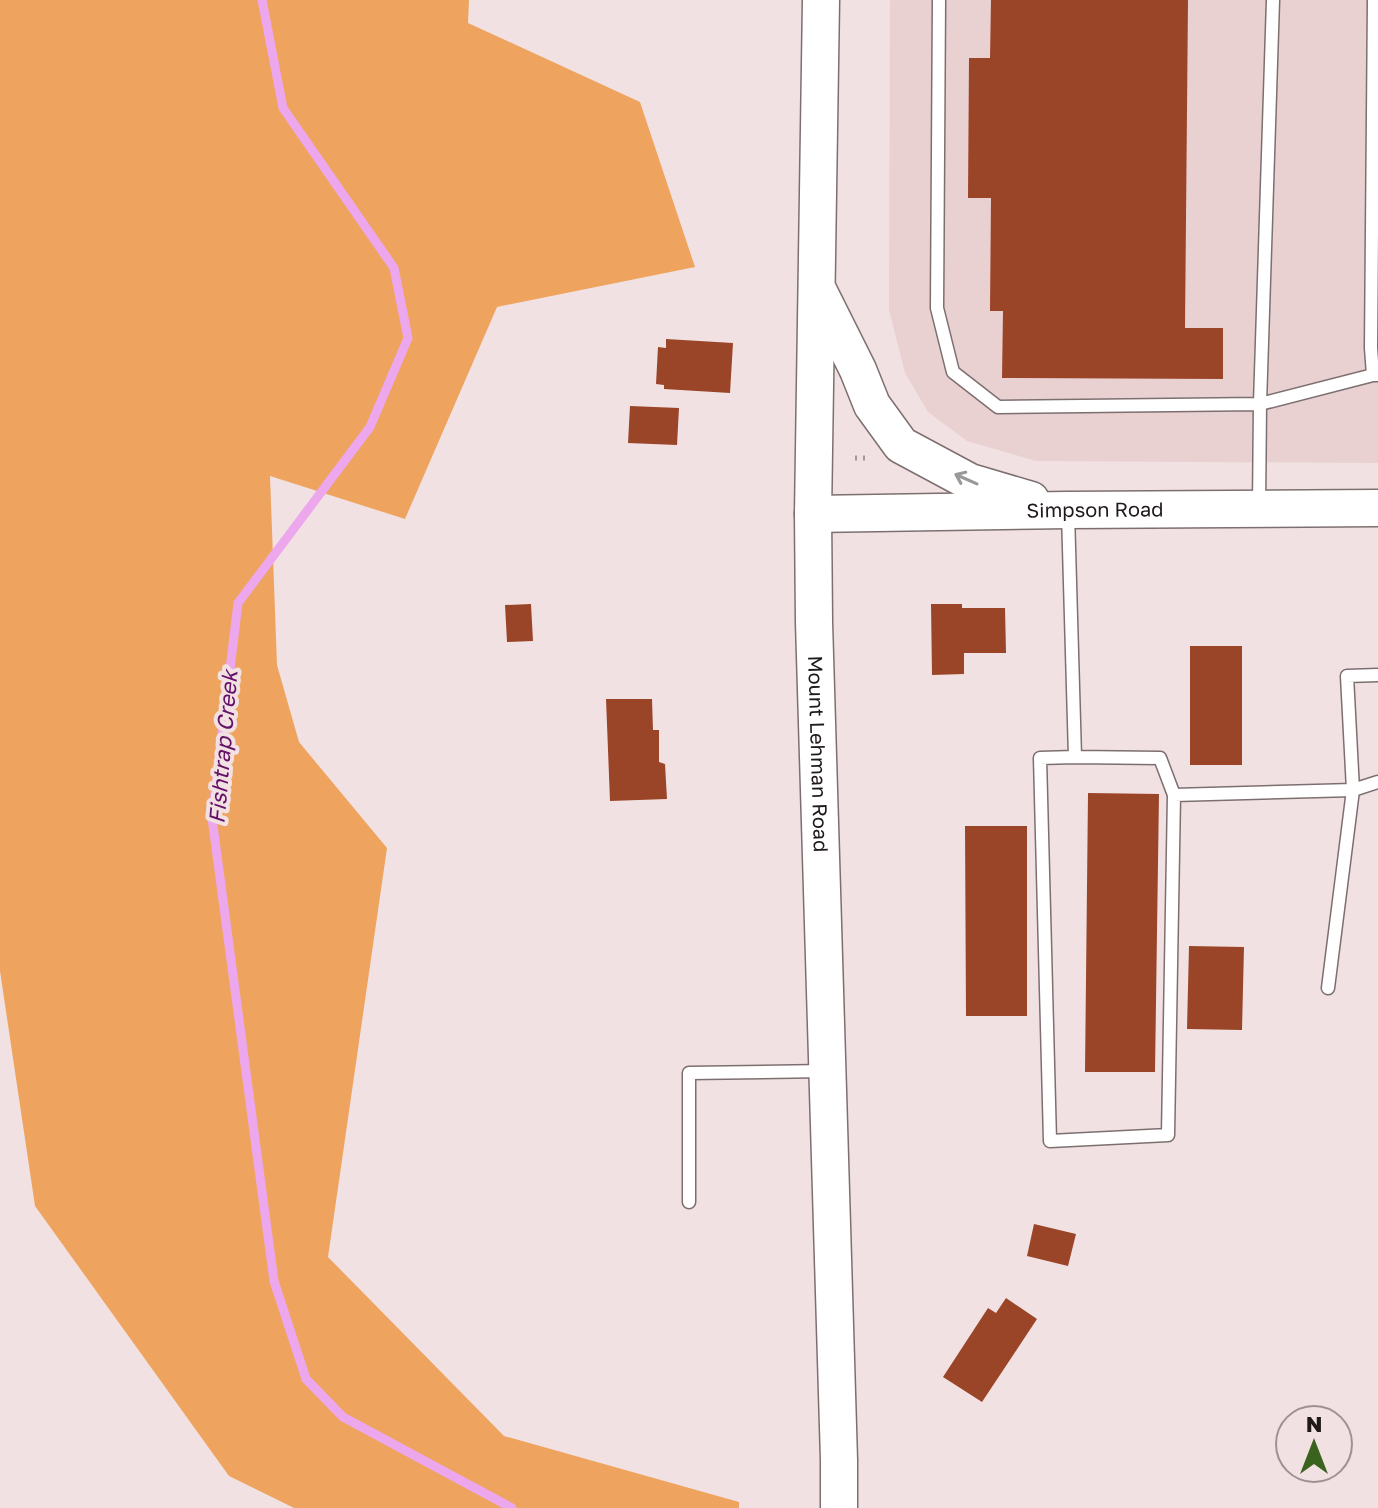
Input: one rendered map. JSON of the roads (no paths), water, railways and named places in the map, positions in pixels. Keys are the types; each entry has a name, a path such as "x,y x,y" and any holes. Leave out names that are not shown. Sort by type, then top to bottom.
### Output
{"main road":[{"name":"Mount Lehman Road","path":"821,0 814,622 839,1508"},
{"path":"816,286 872,405 901,445 970,482 1068,510"},
{"name":"Simpson Road","path":"813,514 1378,508"}],"lane":[{"path":"939,0 937,308 953,372 998,407 1260,404 1375,375 1374,0"},
{"path":"1259,509 1273,0"},
{"path":"1068,510 1075,757"},
{"path":"1328,988 1353,790 1347,676 1378,675"},
{"path":"1075,757 1160,758 1174,795 1168,1135 1050,1141 1040,758 1075,757"},
{"path":"1174,795 1353,790 1378,782"},
{"path":"689,1202 689,1073 827,1071"}],"waterway":[{"name":"Fishtrap Creek","path":"262,0 283,108 394,268 408,338 370,427 238,603 212,818 274,1281 306,1379 343,1417 512,1508"}]}
